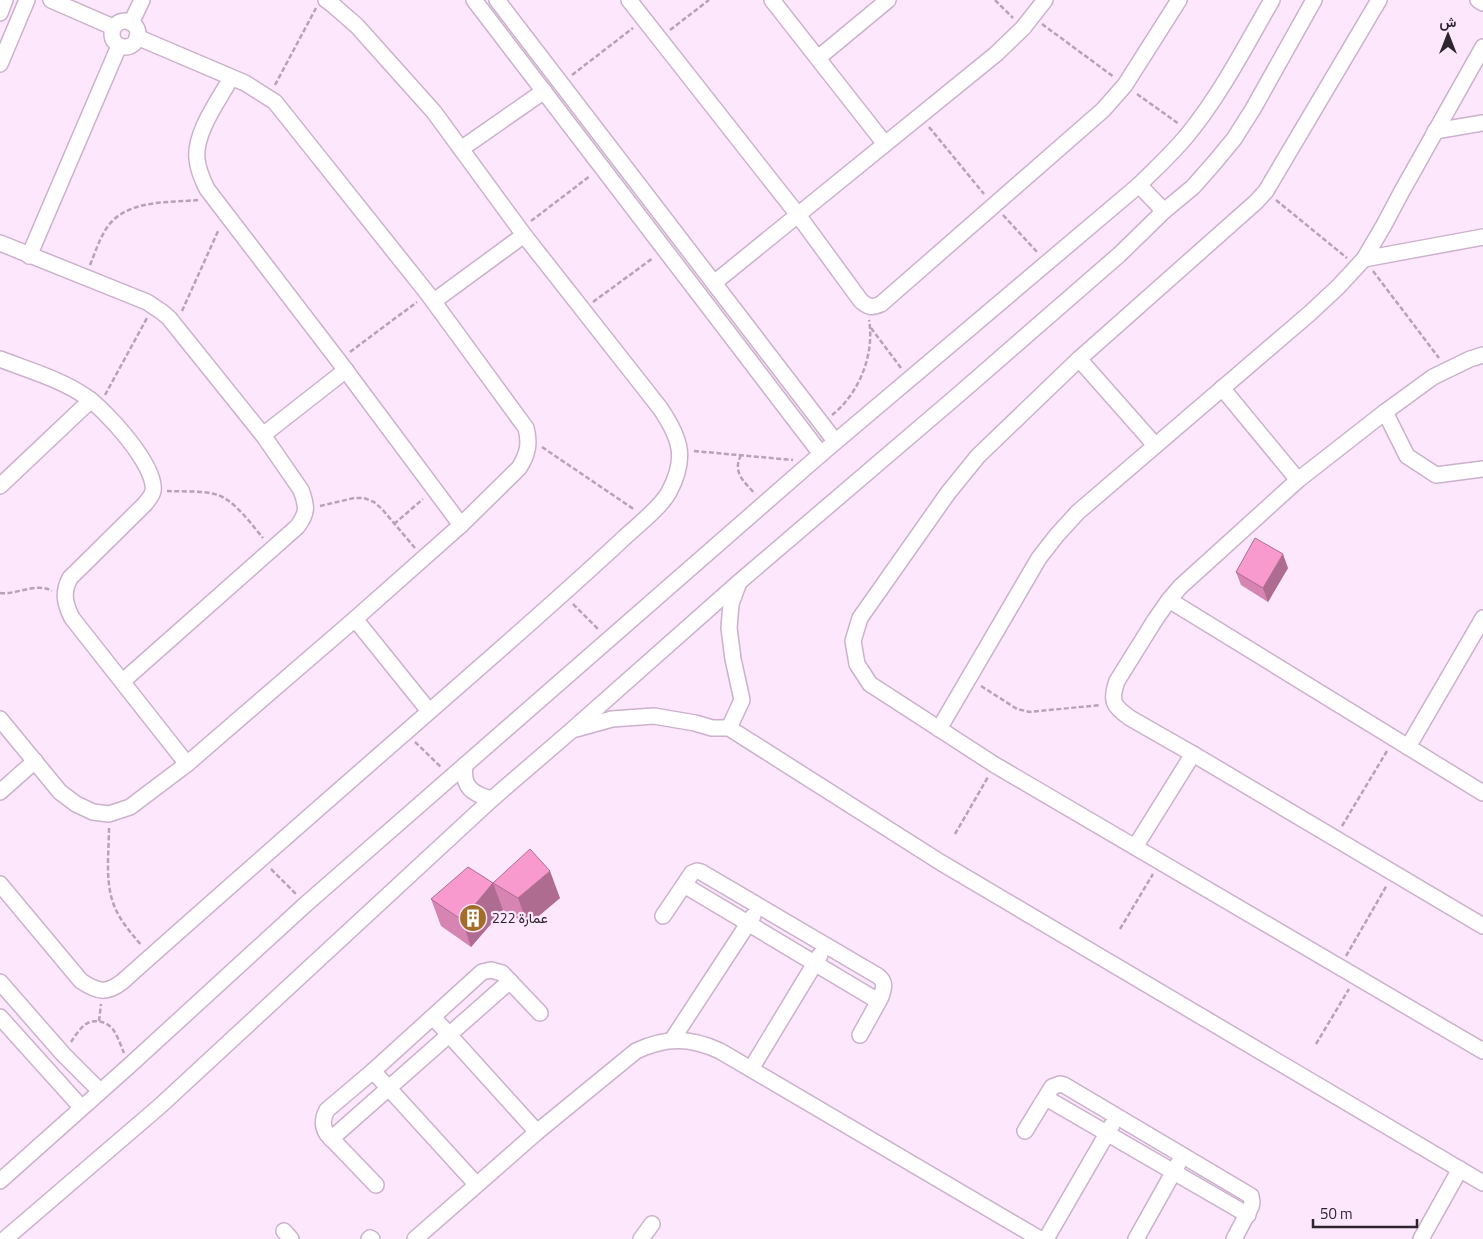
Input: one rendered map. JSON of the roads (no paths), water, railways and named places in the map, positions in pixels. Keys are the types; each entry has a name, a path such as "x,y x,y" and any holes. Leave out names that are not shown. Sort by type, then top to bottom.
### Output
{"street":[{"path":"0,64 27,0"},
{"path":"50,0 113,27"},
{"path":"131,23 142,0"},
{"path":"497,0 835,441"},
{"path":"629,0 798,215 866,306 874,307 881,304 1103,110 1125,85 1179,0"},
{"path":"772,0 885,144"},
{"path":"818,58 888,0"},
{"path":"714,283 996,54 1028,23 1045,0"},
{"path":"0,1180 306,904 835,441 1139,185 1190,132 1215,96 1272,0"},
{"path":"5,1239 160,1106 492,799 738,583 958,395 1193,187 1234,139 1253,109 1314,0"},
{"path":"1379,0 1266,191 1079,359 978,456 965,471 860,618 854,641 857,664 870,684 939,729 995,765 1483,1051"},
{"path":"1478,0 1483,3"},
{"path":"476,1 665,249 816,458"},
{"path":"0,884 81,981 102,990 112,989 563,594 647,517 667,495 675,480 681,460 680,450 670,422 660,408 522,232 434,112 357,26 333,5 321,4"},
{"path":"121,21 131,23 137,29 136,41 130,46 119,46 112,38 113,27 121,21"},
{"path":"0,719 60,792 76,804 93,812 109,814 130,807 187,764 461,525 520,468 529,449 529,438 526,428 431,298 275,102 245,83 137,37"},
{"path":"29,256 119,46"},
{"path":"939,729 1039,558 1057,535 1078,512 1309,314 1360,263 1384,225 1483,46"},
{"path":"231,78 198,141 196,158 200,174 207,189 342,365 461,525"},
{"path":"461,149 544,91"},
{"path":"1435,131 1483,123"},
{"path":"1139,185 1164,211"},
{"path":"627,201 642,189"},
{"path":"431,298 522,232"},
{"path":"1360,263 1483,237"},
{"path":"0,244 154,306 162,312 262,435 301,490 305,500 306,509 303,519 297,527 123,682"},
{"path":"1483,355 1433,377 1385,412 1298,480 1208,561 1169,600 1117,681 1113,693 1114,703 1120,711 1130,718 1483,926"},
{"path":"0,358 75,390 95,404 120,430 146,466 152,479 153,490 151,496 70,578 65,587 64,597 72,618 187,764"},
{"path":"1079,359 1155,445"},
{"path":"262,435 342,365"},
{"path":"1222,388 1298,480"},
{"path":"0,486 95,404"},
{"path":"1385,412 1408,456 1436,474 1483,470"},
{"path":"730,728 742,700 733,659 729,628 731,604 738,583"},
{"path":"1169,600 1483,793"},
{"path":"1408,747 1483,618"},
{"path":"354,619 429,711"},
{"path":"572,730 612,719 654,716 712,728 730,728 940,862 1483,1182"},
{"path":"1135,847 1194,754"},
{"path":"0,792 35,761"},
{"path":"465,765 466,783 471,790 478,796 492,799"},
{"path":"663,916 692,873 701,872 883,979 884,984 881,997 860,1035"},
{"path":"684,885 878,1000"},
{"path":"672,1040 759,906"},
{"path":"751,1069 826,945"},
{"path":"376,1185 331,1139 324,1129 322,1122 327,1110 482,972 499,971 540,1013"},
{"path":"331,1139 510,981"},
{"path":"0,982 63,1054 100,1091"},
{"path":"433,1017 537,1132"},
{"path":"3,1026 82,1107"},
{"path":"415,1239 537,1132 636,1051 647,1046 672,1040 697,1042 709,1046 1040,1239"},
{"path":"373,1071 476,1184"},
{"path":"1025,1131 1052,1087 1064,1085 1250,1196 1252,1202 1248,1215 1234,1239"},
{"path":"1046,1098 1248,1215"},
{"path":"1046,1239 1116,1117"},
{"path":"1136,1239 1182,1156"},
{"path":"1421,1239 1460,1169"},
{"path":"641,1239 652,1224"}],"place":[{"name":"عمارة 222","path":"473,918"}]}
